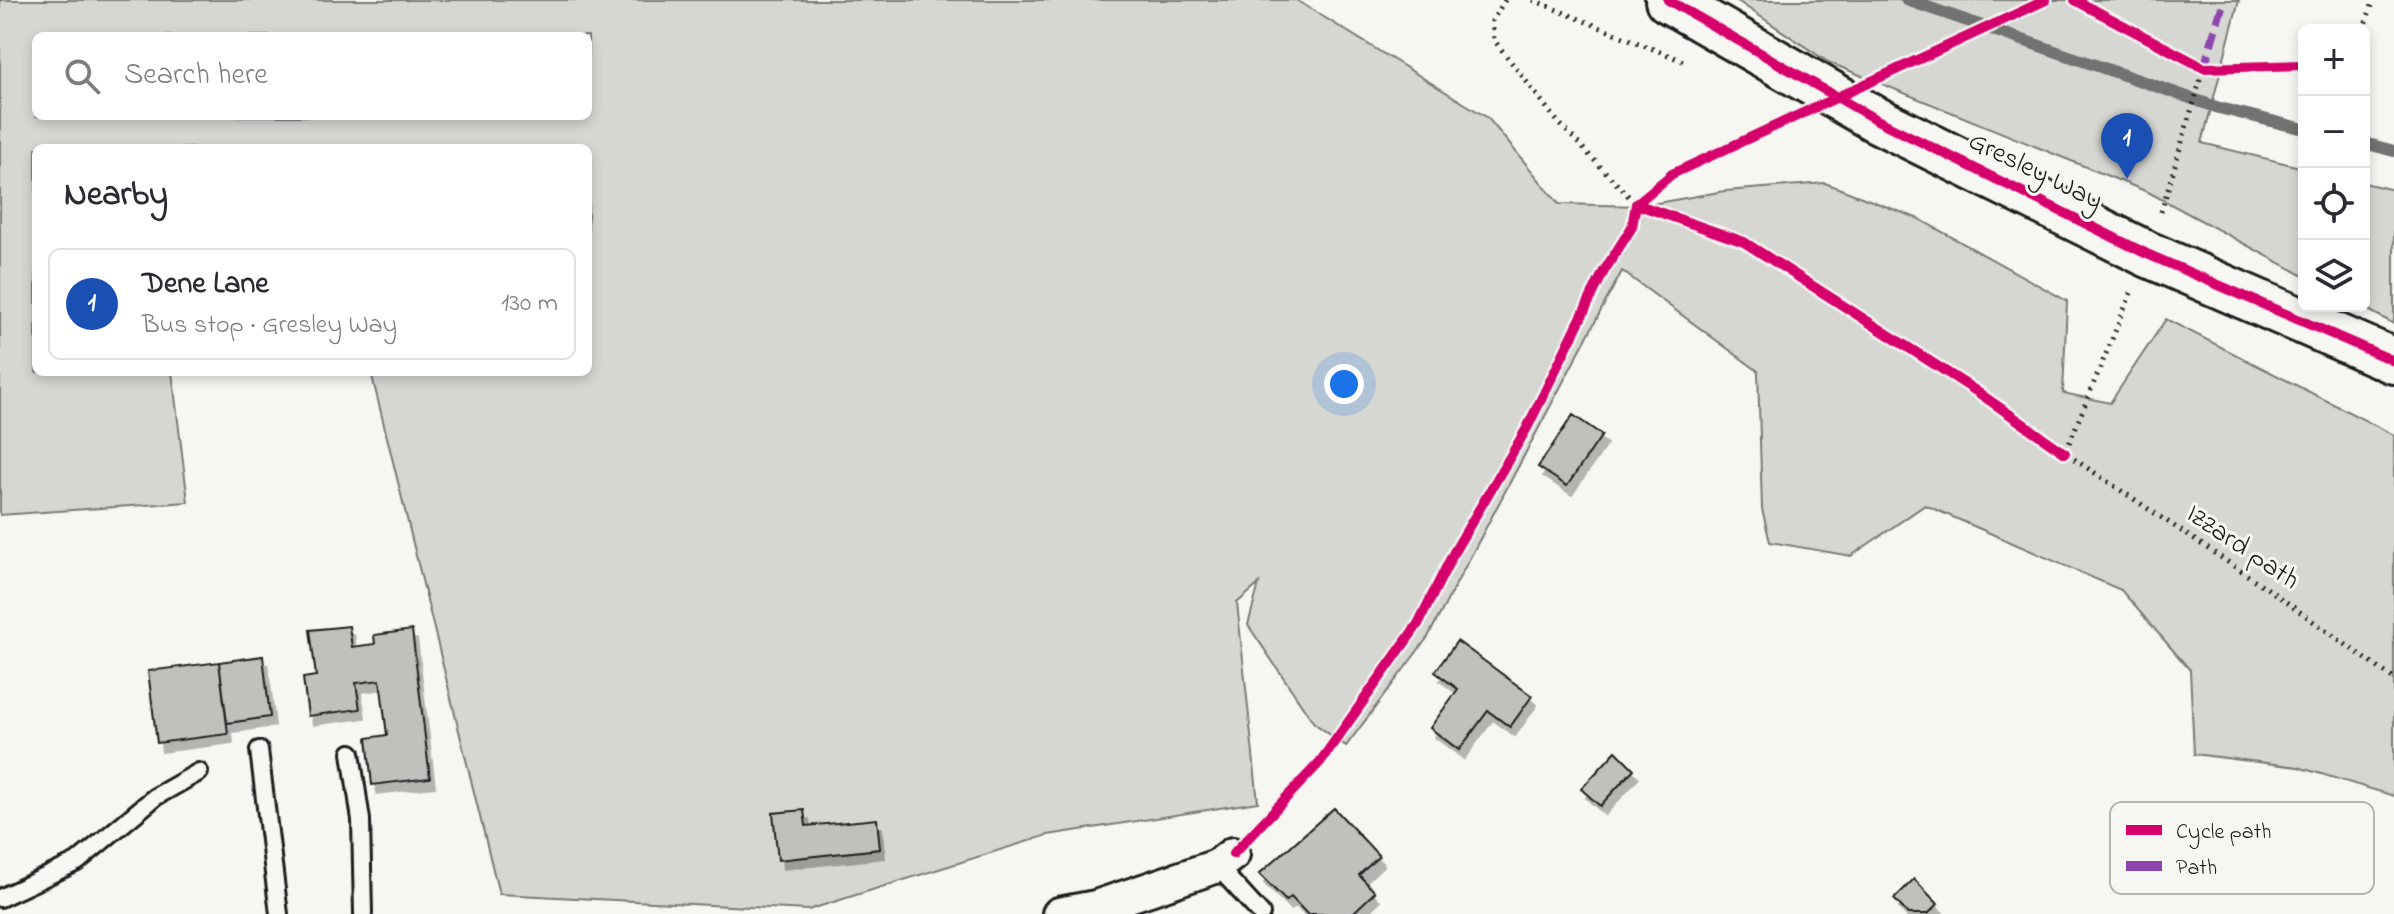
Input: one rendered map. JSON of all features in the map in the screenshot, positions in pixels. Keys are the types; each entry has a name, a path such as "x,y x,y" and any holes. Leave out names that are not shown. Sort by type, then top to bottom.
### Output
{"street":[{"name":"Gresley Way","path":"1668,0 1875,119 2147,254 2394,361"},
{"path":"1059,914 1096,907 1225,860"}],"lane":[{"path":"259,750 279,914"},
{"path":"351,753 361,820 363,914"},
{"path":"0,898 77,862 155,797 199,772"},
{"path":"1225,860 1261,914"}],"path":[{"path":"1505,0 1492,21 1494,40 1558,122 1636,204"},
{"path":"1533,0 1710,72 1740,44"},
{"path":"2365,24 2374,0"},
{"path":"2191,61 2204,68 2218,67"},
{"path":"2147,254 2204,68"}],"shaded area":[{"path":"0,0 1296,0 1488,118 1559,204 1640,206 1725,191 1825,183 1919,219 2067,301 2063,393 2110,403 2166,319 2394,435 2394,796 2298,767 2194,754 2190,670 2121,590 1925,505 1851,556 1770,542 1762,509 1758,371 1622,271 1428,637 1346,746 1314,723 1248,625 1259,584 1237,603 1258,802 1048,835 808,910 499,894 372,376 592,376 592,144 32,144 32,376 172,376 188,502 0,515"},
{"path":"1736,0 2239,0 2202,143 2298,167 2298,273 2150,193 1828,62"},
{"path":"2370,184 2394,190 2394,324 2370,311"}],"building":[{"path":"1573,415 1602,435 1567,486 1538,467"},
{"path":"349,626 352,647 375,644 374,635 412,630 430,778 372,785 367,738 387,735 380,680 356,683 360,709 308,716 303,678 316,676 310,630"},
{"path":"1457,641 1532,696 1510,727 1488,711 1459,750 1430,728 1458,689 1435,672"},
{"path":"263,656 270,717 227,723 219,662"},
{"path":"219,662 228,734 157,743 148,671"},
{"path":"1616,751 1634,769 1600,806 1581,789"},
{"path":"1334,808 1379,856 1359,875 1375,892 1352,914 1307,914 1291,897 1286,901 1259,874"},
{"path":"804,810 806,826 877,819 880,849 778,860 773,813"},
{"path":"1914,879 1938,904 1928,914 1908,914 1894,899"}],"waterway":[{"path":"1907,0 2219,108 2298,128"},
{"path":"2370,145 2394,151"}],"marked path":[{"path":"2204,68 2224,0"}],"cycle path":[{"path":"1668,0 1875,119 2147,254 2394,361"},
{"path":"1233,854 1320,762 1418,624 1454,552 1527,428 1604,271 1632,227 1636,204 1672,174 2046,0"},
{"path":"2075,0 2204,68 2298,65"},
{"path":"1636,204 1744,242 1976,391 2065,453"}],"place":[{"name":"Dene Lane","path":"2127,179"}]}
